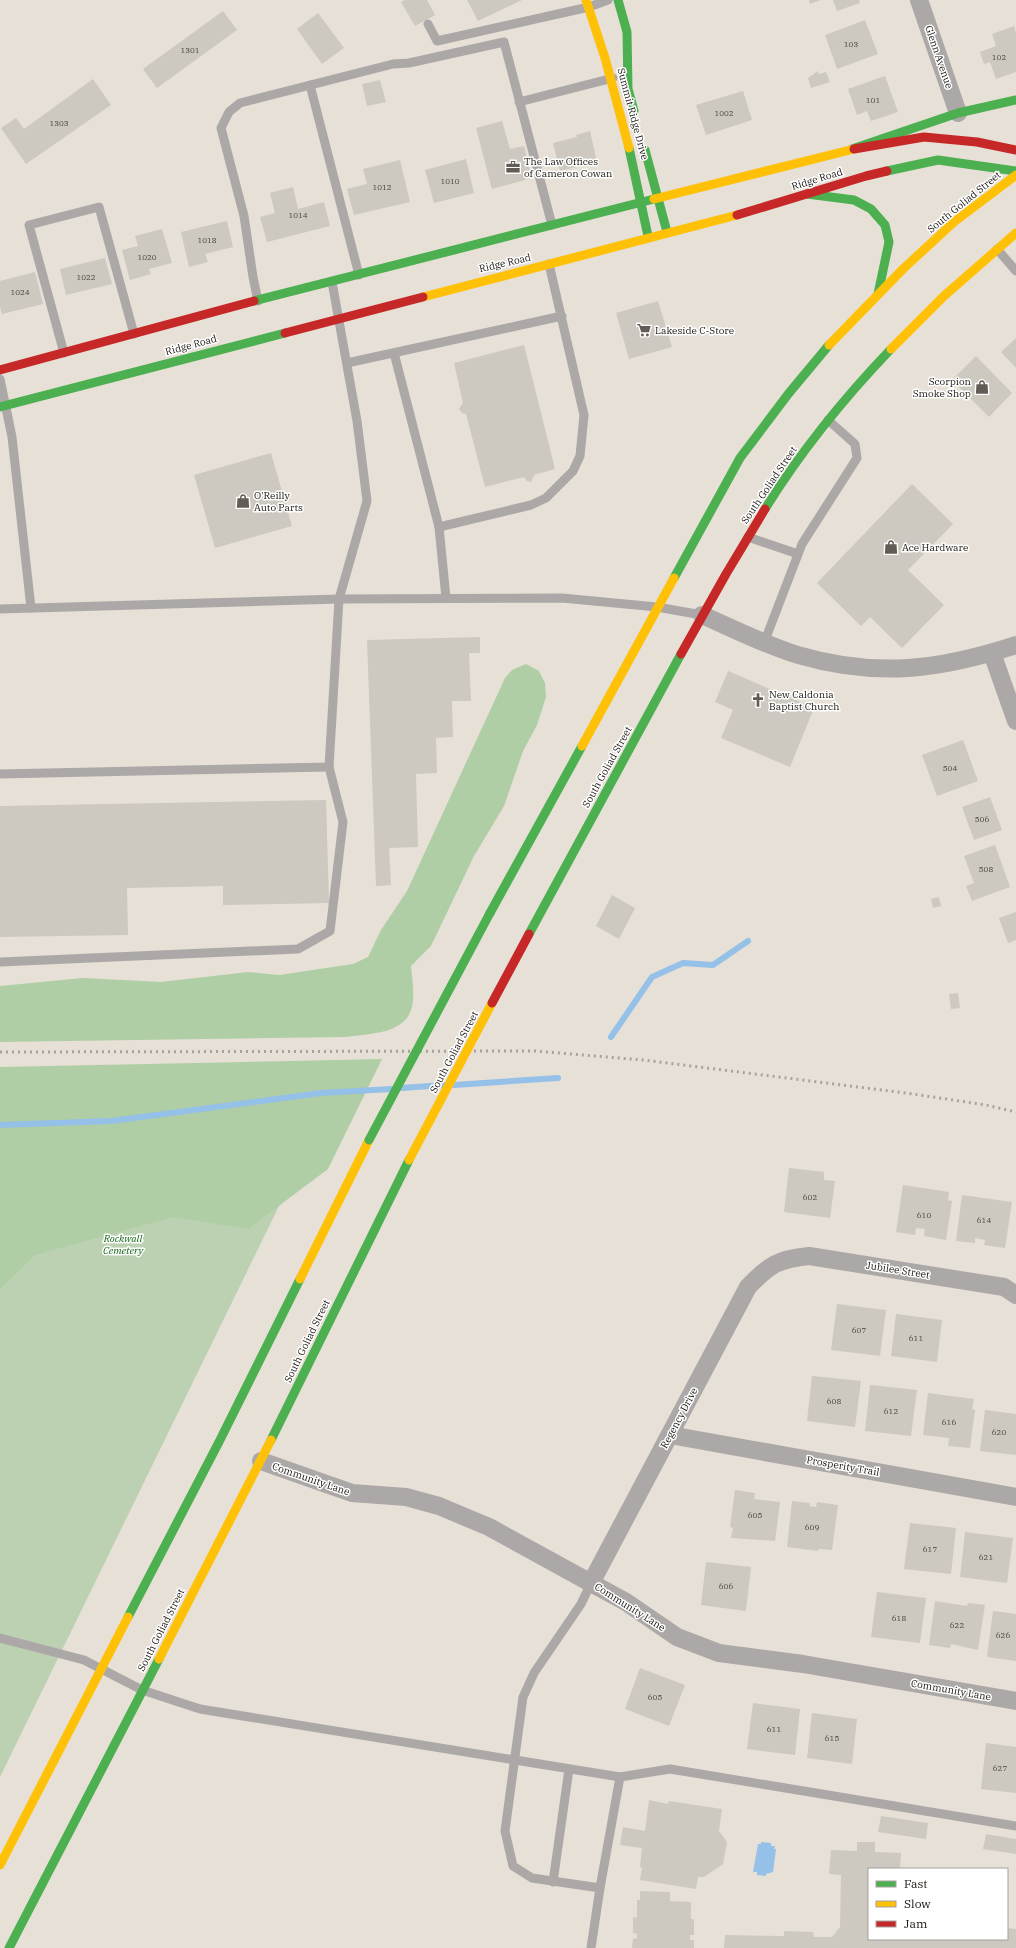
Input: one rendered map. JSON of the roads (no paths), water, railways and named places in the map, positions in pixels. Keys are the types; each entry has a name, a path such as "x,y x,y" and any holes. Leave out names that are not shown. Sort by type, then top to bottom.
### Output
{"main road":[{"name":"Summit Ridge Drive","path":"618,0 627,32 628,89 637,120"},
{"name":"Summit Ridge Drive","path":"588,3 612,79 635,166 648,236"},
{"path":"852,149 958,113 1016,100"},
{"name":"Ridge Road","path":"0,370 258,300 852,149 924,137 977,142 1016,150"},
{"name":"Summit Ridge Drive","path":"643,143 667,232"},
{"name":"Ridge Road","path":"3,406 339,317 549,264 648,236 741,214 866,176 938,160 1016,171"},
{"name":"South Goliad Street","path":"0,1865 220,1440 369,1140 657,607 740,458 789,393 835,338 878,294 954,222 1016,175"},
{"path":"807,194 854,200 871,209 885,225 889,242 878,294"},
{"name":"South Goliad Street","path":"9,1948 261,1461 410,1160 529,934 702,615 748,537 782,484 828,420 903,334 962,278 1016,233"}],"street":[{"name":"Glenn Avenue","path":"919,0 958,113"},
{"path":"702,615 764,643 798,655 842,665 871,669 914,668 940,665 964,661 1016,646"},
{"path":"992,653 1016,721"},
{"name":"Jubilee Street","path":"778,1262 789,1258 809,1256 1004,1287 1016,1295"},
{"name":"Regency Drive","path":"591,1583 748,1287 767,1267 778,1262"},
{"name":"Prosperity Trail","path":"670,1434 1016,1497"},
{"name":"Community Lane","path":"261,1461 352,1493 406,1497 439,1506 489,1527 626,1602 677,1637 719,1653 803,1664 1016,1701"}],"lane":[{"path":"428,24 437,41 588,3 608,0"},
{"path":"258,300 252,277 244,216 221,128 229,112 240,103 310,85 393,64 409,63 504,42 552,225"},
{"path":"519,102 628,74"},
{"path":"310,85 359,275"},
{"path":"64,353 30,225 99,207 134,334"},
{"path":"1008,239 1016,247"},
{"path":"997,249 1016,271"},
{"path":"439,527 531,505 546,498 573,471 580,456 584,415 549,264"},
{"path":"0,962 298,949 330,931 343,822 329,767 339,599 367,501 347,363 332,282"},
{"path":"347,363 562,316"},
{"path":"394,353 439,527 446,598"},
{"path":"0,379 3,406 12,437 31,608"},
{"path":"764,643 802,544 857,458 855,444 828,420"},
{"path":"748,537 798,554"},
{"path":"0,608 339,599 562,598 657,607 702,615"},
{"path":"0,774 329,767"},
{"path":"591,1583 581,1604 534,1673 523,1697 513,1760 505,1831 513,1866 532,1878 600,1888"},
{"path":"4,1638 84,1660 142,1690 200,1709 620,1777 670,1769 1016,1826"},
{"path":"553,1882 569,1769"},
{"path":"591,1948 620,1777"}],"water":[{"path":"761,1842 771,1843 771,1846 775,1846 774,1849 776,1849 773,1872 766,1874 766,1876 757,1875 757,1872 753,1872 758,1844 761,1844"}],"waterway":[{"path":"611,1037 652,977 683,963 713,965 748,941"},
{"path":"454,1085 558,1078"},
{"path":"402,1088 443,1085"},
{"path":"0,1125 111,1121 321,1093 391,1089"}],"railway":[{"path":"0,1052 535,1051 643,1060 913,1094 986,1105 1016,1112"}],"place":[{"name":"The Law Offices of Cameron Cowan","path":"513,167"},
{"name":"Lakeside C-Store","path":"644,330"},
{"name":"Scorpion Smoke Shop","path":"982,387"},
{"name":"O'Reilly Auto Parts","path":"243,501"},
{"name":"Ace Hardware","path":"891,547"},
{"name":"New Caldonia Baptist Church","path":"758,700"}],"park label":[{"name":"Rockwall Cemetery","path":"123,1244"}]}
